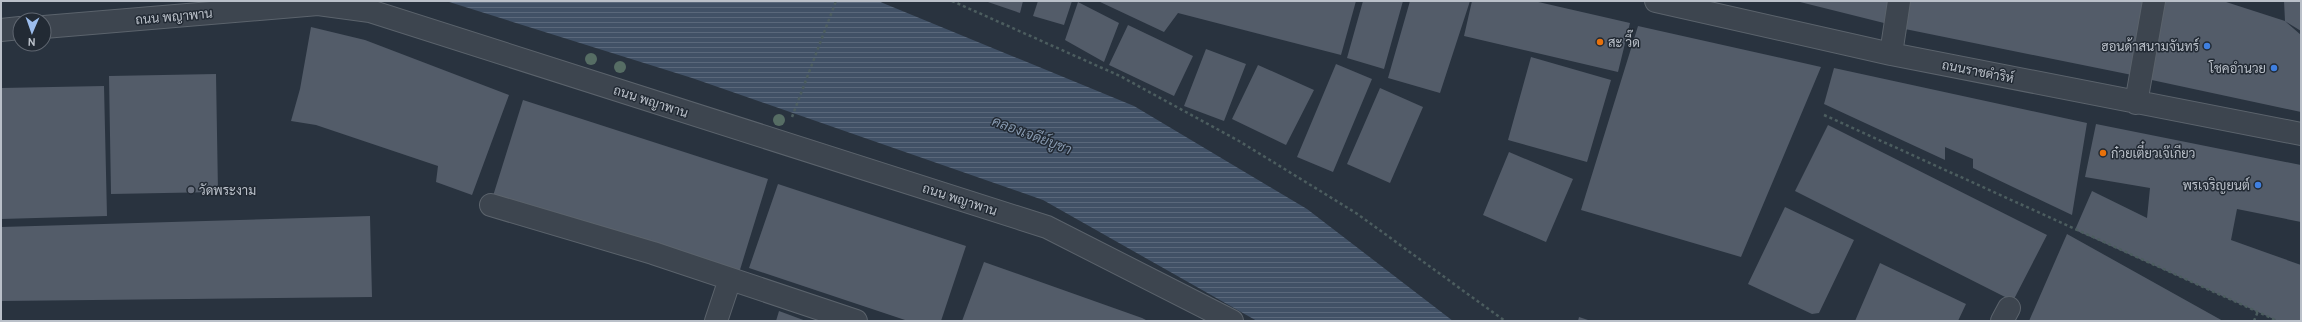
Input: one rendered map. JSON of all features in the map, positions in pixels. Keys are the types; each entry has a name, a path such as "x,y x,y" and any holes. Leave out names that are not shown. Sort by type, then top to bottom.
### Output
{"street":[{"name":"ถนนราชดำริห์","path":"1656,1 1891,54 2301,134"},
{"path":"1891,54 1900,1"},
{"path":"2136,103 2154,1"},
{"name":"ถนน พญาพาน","path":"52,25 318,4 370,10 1047,227 1232,321"},
{"path":"1,30 12,29"},
{"path":"492,205 653,254 856,321"},
{"path":"716,321 730,279"}],"path":[{"path":"792,115 836,1"},
{"path":"952,1 1120,76 1239,141 1356,213 1505,321"},
{"path":"1824,115 2278,321"},
{"path":"2254,321 2258,311"}],"water":[{"name":"คลองเจดีย์บูชา","path":"446,1 878,1 1134,106 1307,209 1453,321 1257,321 1043,200 692,78"}],"building":[{"path":"985,1 1023,1 1020,13"},
{"path":"1038,1 1072,1 1064,25 1033,16"},
{"path":"1098,1 1356,1 1341,55 1178,13 1164,32"},
{"path":"1363,1 1403,1 1384,69 1347,58"},
{"path":"1410,1 1470,1 1440,93 1388,78"},
{"path":"1472,1 1534,1 1630,23 1618,72 1464,36"},
{"path":"1796,1 1888,1 1884,23"},
{"path":"1910,1 2143,1 2132,75 1905,29"},
{"path":"2161,1 2223,1 2285,21 2301,35 2301,112 2147,79"},
{"path":"2284,1 2301,1 2301,31 2285,21"},
{"path":"1078,2 1119,23 1104,62 1065,40"},
{"path":"1128,25 1193,56 1174,96 1109,65"},
{"path":"1638,26 1821,67 1741,257 1581,210"},
{"path":"311,27 365,40 509,95 472,195 436,182 438,166 316,125 291,121 300,89"},
{"path":"1206,49 1246,64 1224,121 1184,106"},
{"path":"1531,57 1611,80 1587,162 1508,140"},
{"path":"1336,64 1372,79 1333,172 1297,157"},
{"path":"1258,65 1314,90 1286,145 1232,119"},
{"path":"1834,68 2087,123 2072,215 1973,168 1973,159 1945,147 1945,160 1824,104"},
{"path":"216,74 218,192 111,194 109,76"},
{"path":"104,86 107,216 1,219 1,88"},
{"path":"1380,88 1423,107 1390,183 1347,164"},
{"path":"523,100 768,179 739,273 493,196"},
{"path":"2096,124 2301,165 2301,222 2237,209 2231,240 2301,265 2301,321 2278,321 2075,230 2092,191 2147,218 2150,188 2085,177"},
{"path":"1828,125 2047,235 2013,301 1795,191"},
{"path":"1509,152 1573,179 1546,242 1483,215"},
{"path":"778,184 966,246 941,321 908,321 749,268"},
{"path":"1785,207 1854,240 1819,313 1812,314 1748,284"},
{"path":"370,216 372,297 1,301 1,227"},
{"path":"2067,234 2223,321 2029,321"},
{"path":"984,262 1142,318 1148,321 962,321"},
{"path":"1880,263 1966,304 1958,321 1855,321"},
{"path":"779,311 806,321 776,321"},
{"path":"1579,317 1591,321 1578,321"}],"place":[{"name":"สะ วี๊ด","path":"1600,42"},
{"name":"ฮอนด้าสนามจันทร์","path":"2207,46"},
{"name":"โชคอำนวย","path":"2274,68"},
{"name":"ก๋วยเตี๋ยวเจ๊เกียว","path":"2103,153"},
{"name":"พรเจริญยนต์","path":"2258,185"},
{"name":"วัดพระงาม","path":"191,190"}]}
